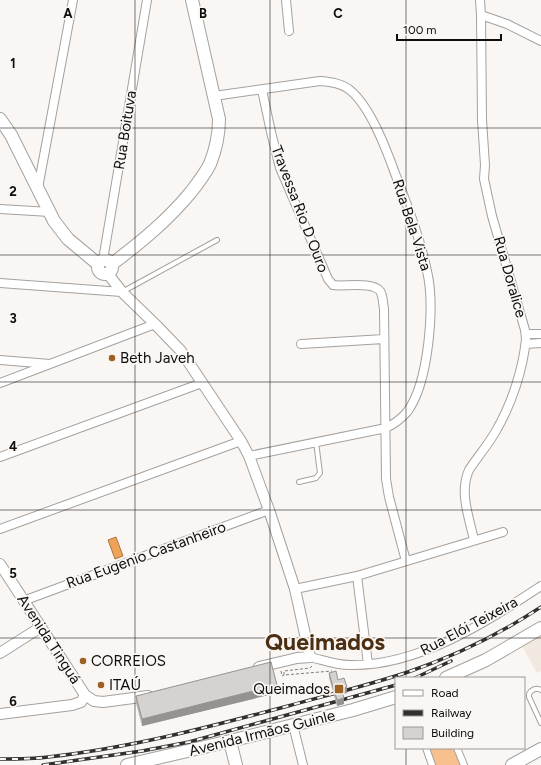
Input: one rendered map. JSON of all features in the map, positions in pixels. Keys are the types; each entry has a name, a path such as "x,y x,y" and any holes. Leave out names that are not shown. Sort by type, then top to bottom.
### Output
{"main road":[{"path":"0,119 5,134 38,188 54,221 68,239 105,266 146,238 168,217 198,183 210,165 216,147 219,132 219,119 192,0"},
{"path":"448,677 492,656 541,628"},
{"name":"Avenida Irmãos Guinle","path":"127,765 353,710 395,697"},
{"path":"230,741 236,765"},
{"path":"518,764 541,749"}],"street":[{"path":"38,188 73,0"},
{"name":"Rua Boituva","path":"105,266 147,0"},
{"path":"286,0 290,31"},
{"name":"Rua Doralice","path":"474,540 464,491 466,476 490,441 512,398 526,344 526,334 492,216 484,179 480,0"},
{"path":"481,15 507,24 541,41"},
{"name":"Rua Bela Vista","path":"214,96 320,82 336,83 350,90 365,107 388,154 416,230 427,271 429,286 430,333 426,359 417,393 408,411 398,421 386,428 249,456"},
{"name":"Travessa Rio D Ouro","path":"262,90 280,168 324,273 333,285 367,285 373,286 379,290 384,309 387,484 406,561"},
{"path":"0,209 50,212"},
{"path":"105,266 122,292 181,351 249,456 269,510 295,589 310,657"},
{"path":"0,283 122,292"},
{"path":"0,383 155,324"},
{"path":"526,334 541,334"},
{"path":"301,344 384,339"},
{"path":"526,344 541,343"},
{"path":"0,360 52,364"},
{"path":"0,457 202,383"},
{"path":"0,529 241,442"},
{"name":"Rua Eugenio Castanheiro","path":"23,601 269,510"},
{"path":"295,589 357,576 503,532"},
{"name":"Avenida Tinguá","path":"0,564 85,695"},
{"path":"357,576 368,664"},
{"name":"Rua Elói Teixeira","path":"247,670 292,659 310,657 341,664 368,664 408,657 435,646 478,624 541,586"},
{"path":"0,653 41,627"},
{"path":"0,714 72,705 81,702 85,695 94,701 103,702 130,699 160,693"},
{"path":"293,725 303,765"},
{"path":"426,749 432,765"},
{"path":"457,749 464,765"}],"lane":[{"path":"122,292 217,240"},
{"path":"299,482 316,478 319,475 320,471 316,442"},
{"path":"541,690 537,688 533,689 528,697 541,723"}],"path":[{"path":"284,675 284,671 310,668"},
{"path":"284,675 332,670 332,674"},
{"path":"281,671 282,676 284,675"}],"shaded area":[{"path":"116,537 123,556 115,559 108,540"},
{"path":"541,634 541,671 537,673 522,646"},
{"path":"426,749 457,749 464,765 432,765"}],"building":[{"path":"271,662 277,685 142,719 136,696"},
{"name":"Queimados","path":"336,671 338,680 344,678 347,687 341,689 344,698 337,700 329,673"}],"railway":[{"path":"0,759 30,759 79,753 169,736 229,722 363,686 426,666 460,652 510,626 541,607"},
{"path":"417,677 451,661"},
{"path":"43,765 142,751 189,742 395,685"}],"place":[{"name":"Beth Javeh","path":"112,358"},
{"name":"CORREIOS","path":"83,661"},
{"name":"ITAÚ","path":"101,685"},
{"name":"Queimados","path":"339,689"}],"district":[{"name":"Queimados","path":"325,642"}]}
